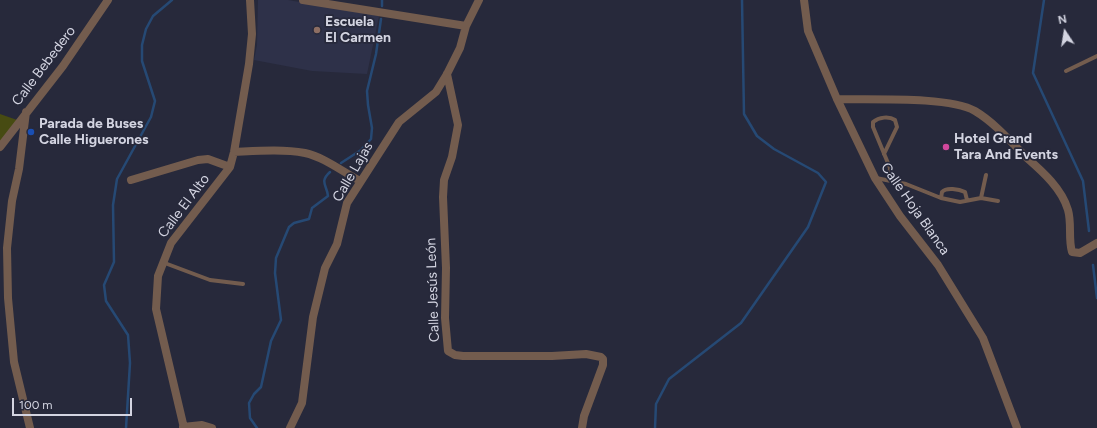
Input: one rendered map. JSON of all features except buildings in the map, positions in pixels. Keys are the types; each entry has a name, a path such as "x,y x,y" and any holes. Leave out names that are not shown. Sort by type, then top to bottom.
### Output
{"street":[{"name":"Calle Bebedero","path":"0,147 63,66 108,0"},
{"name":"Calle El Alto","path":"183,427 156,309 158,276 170,244 230,167 234,152 249,64 252,34 250,0"},
{"path":"303,0 466,26"},
{"name":"Calle Lajas","path":"290,428 302,403 313,317 326,268 338,244 347,203 399,122 436,92 460,48 466,26 479,0"},
{"name":"Calle Hoja Blanca","path":"804,0 808,31 837,100 875,178 900,216 938,265 983,338 1017,428"},
{"name":"Calle Jesús León","path":"447,74 458,125 452,157 444,180 442,196 446,268 445,318 448,351 455,355 463,356 552,356 586,354 601,357 603,359 603,365 584,416 582,428"},
{"path":"837,100 947,102 976,111 1039,169 1060,192 1068,210 1070,228 1069,242 1072,252 1080,253 1097,243"},
{"path":"26,112 19,169 12,201 7,248 8,298 14,362 30,428"},
{"path":"234,152 270,151 306,154 322,160 360,181"},
{"path":"131,180 198,160 208,159 230,167"},
{"path":"183,427 202,425 212,428"}],"lane":[{"path":"1066,70 1097,56"},
{"path":"884,154 897,127 895,120 890,117 877,119 873,122 873,127 884,154 890,168 889,180"},
{"path":"981,198 986,175"},
{"path":"875,178 906,184 941,198 960,202 981,198 998,201"},
{"path":"941,198 942,192 946,189 965,192 967,200"},
{"path":"162,262 210,280 243,284"}],"shaded area":[{"name":"Escuela El Carmen","path":"258,0 288,0 379,16 367,74 312,71 254,60 257,45"}],"green space":[{"path":"0,114 20,121 0,148"}],"waterway":[{"path":"126,428 130,363 128,335 106,301 104,285 114,262 113,205 117,179 151,117 155,101 142,61 142,45 146,29 153,16 172,0"},
{"path":"382,0 382,6"},
{"path":"655,428 656,404 669,379 741,323 808,227 826,182 818,173 774,149 757,136 744,114 742,0"},
{"path":"1044,0 1033,73 1083,181 1089,231"},
{"path":"341,163 361,150 371,139 372,128 367,91 376,54 381,19"},
{"path":"257,428 250,418 249,403 254,394 261,387 271,341 281,320 275,273 276,258 289,227 294,223 309,219 312,208 328,196 324,181 330,172"},
{"path":"1093,265 1097,298"}],"place":[{"name":"Escuela El Carmen","path":"317,30"},
{"name":"Parada de Buses Calle Higuerones","path":"31,132"},
{"name":"Hotel Grand Tara And Events","path":"946,147"}]}
